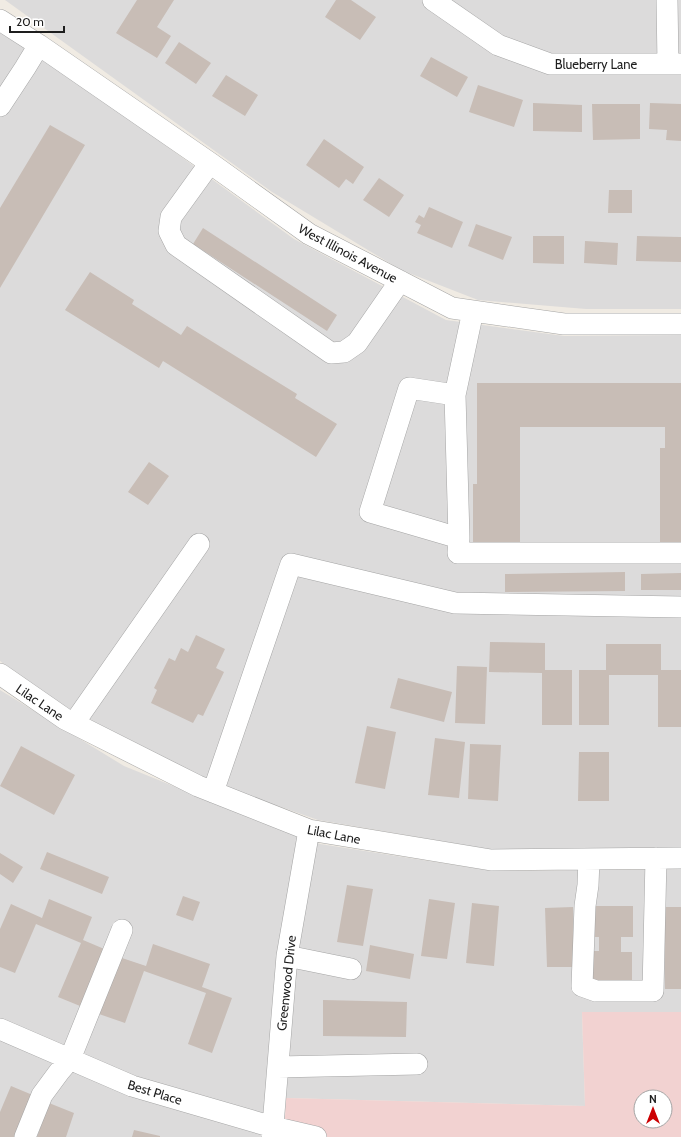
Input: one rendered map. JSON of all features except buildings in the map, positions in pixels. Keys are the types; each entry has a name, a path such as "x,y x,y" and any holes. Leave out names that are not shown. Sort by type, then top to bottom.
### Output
{"street":[{"name":"Blueberry Lane","path":"433,0 498,45 550,64 674,64"},
{"path":"667,0 674,64"},
{"name":"West Illinois Avenue","path":"0,20 39,45 210,163 309,234 452,308 564,324 681,324"},
{"path":"0,106 39,45"},
{"path":"210,163 171,217 169,231 176,245 331,353 344,352 357,343 400,281"},
{"path":"472,311 455,394 459,538 458,552 681,553"},
{"path":"455,394 409,388 370,512 459,538"},
{"path":"74,724 199,544"},
{"path":"213,792 291,564 455,603 681,607"},
{"name":"Lilac Lane","path":"0,674 74,724 198,786 310,830 491,860 681,858"},
{"name":"Greenwood Drive","path":"272,1132 287,956 310,830"},
{"path":"590,859 588,885 584,906 582,986 596,991 653,991 656,858"},
{"path":"25,1137 42,1095 70,1059 122,930"},
{"path":"287,956 351,969"},
{"name":"Best Place","path":"0,1029 132,1086 272,1132 316,1137"},
{"path":"278,1067 417,1064"}],"shaded area":[{"path":"5,0 681,0 681,309 586,309 478,300 401,270 272,192"},
{"path":"0,25 294,239 446,320 564,336 681,335 681,849 494,850 318,820 213,783 63,706 0,661"},
{"path":"0,690 124,766 320,844 493,871 681,869 681,1012 582,1013 585,1106 286,1098 284,1137 0,1137"},
{"path":"582,1012 681,1012 681,1137 284,1137 286,1098 585,1106"}]}
